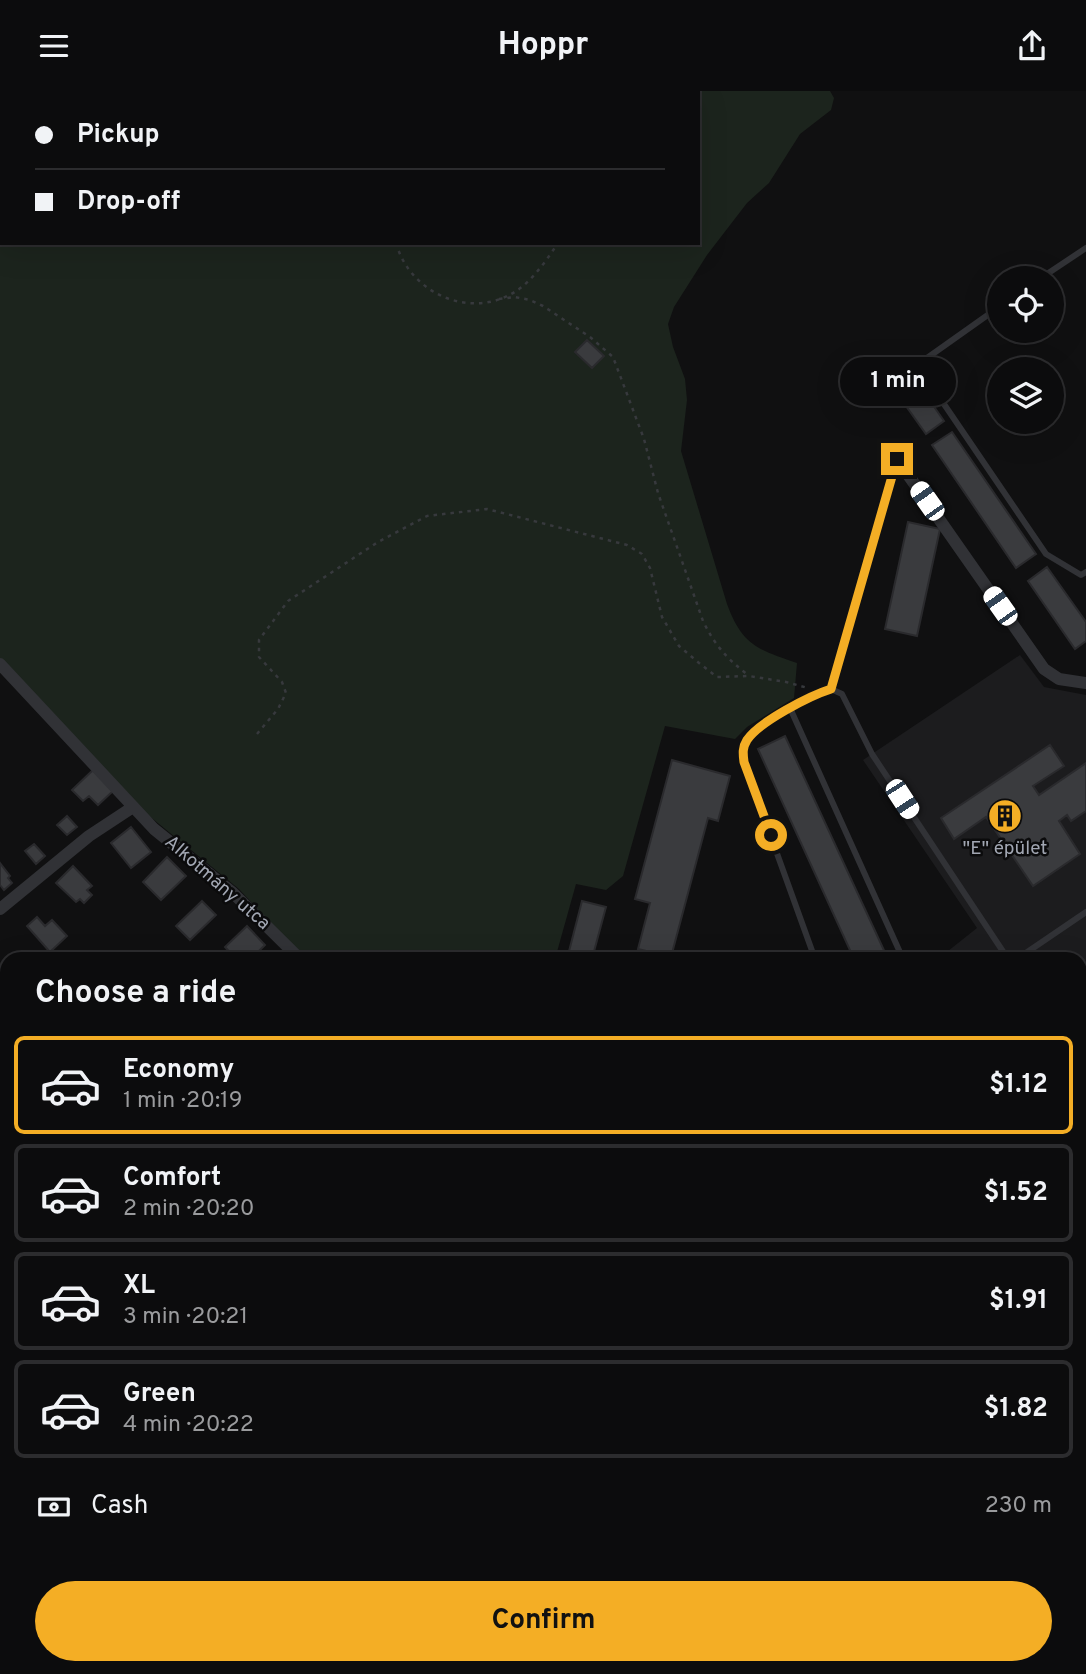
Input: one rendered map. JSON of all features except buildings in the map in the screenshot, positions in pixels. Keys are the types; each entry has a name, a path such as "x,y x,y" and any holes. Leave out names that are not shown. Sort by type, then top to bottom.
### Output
{"street":[{"path":"897,459 1044,669 1059,678 1086,683"},
{"name":"Alkotmány utca","path":"0,664 154,829 233,893 293,952"},
{"path":"0,909 89,836 133,807"}],"lane":[{"path":"1059,266 1086,248"},
{"path":"987,316 927,358 931,385 1046,554 1081,575 1086,572"},
{"path":"831,689 897,459"},
{"path":"812,952 744,762 743,749 747,739 758,729 790,708 831,689 842,694 872,754 1003,952"},
{"path":"790,708 900,952"},
{"path":"1027,952 1086,912"}],"path":[{"path":"397,245 404,264 426,289 458,302 486,302 515,297 530,300 590,337 613,357 644,439 658,493 703,621 712,640 728,660 749,676"},
{"path":"499,299 523,286 556,245"},
{"path":"257,734 278,709 286,693 282,682 258,657 259,640 288,601 378,542 427,516 488,509 627,545 642,554 649,568 662,617 679,646 717,677 749,676 786,682 820,692"}],"shaded area":[{"path":"700,91 830,91 834,98 831,110 800,134 769,183 747,203 707,255 674,307 668,324 685,379 687,400 681,451 727,604 739,629 753,644 797,663 794,698 747,727 735,739 665,726 623,876 606,890 576,884 557,952 298,952 239,889 148,815 0,658 0,245 700,245"},
{"path":"1020,655 1044,687 1086,695 1086,952 947,952 977,928 863,760"}],"place":[{"name":"\"E\" épület","path":"1005,816"}],"route":[{"path":"771,835 744,762 743,749 747,739 758,729 790,708 831,689 897,459"}]}
